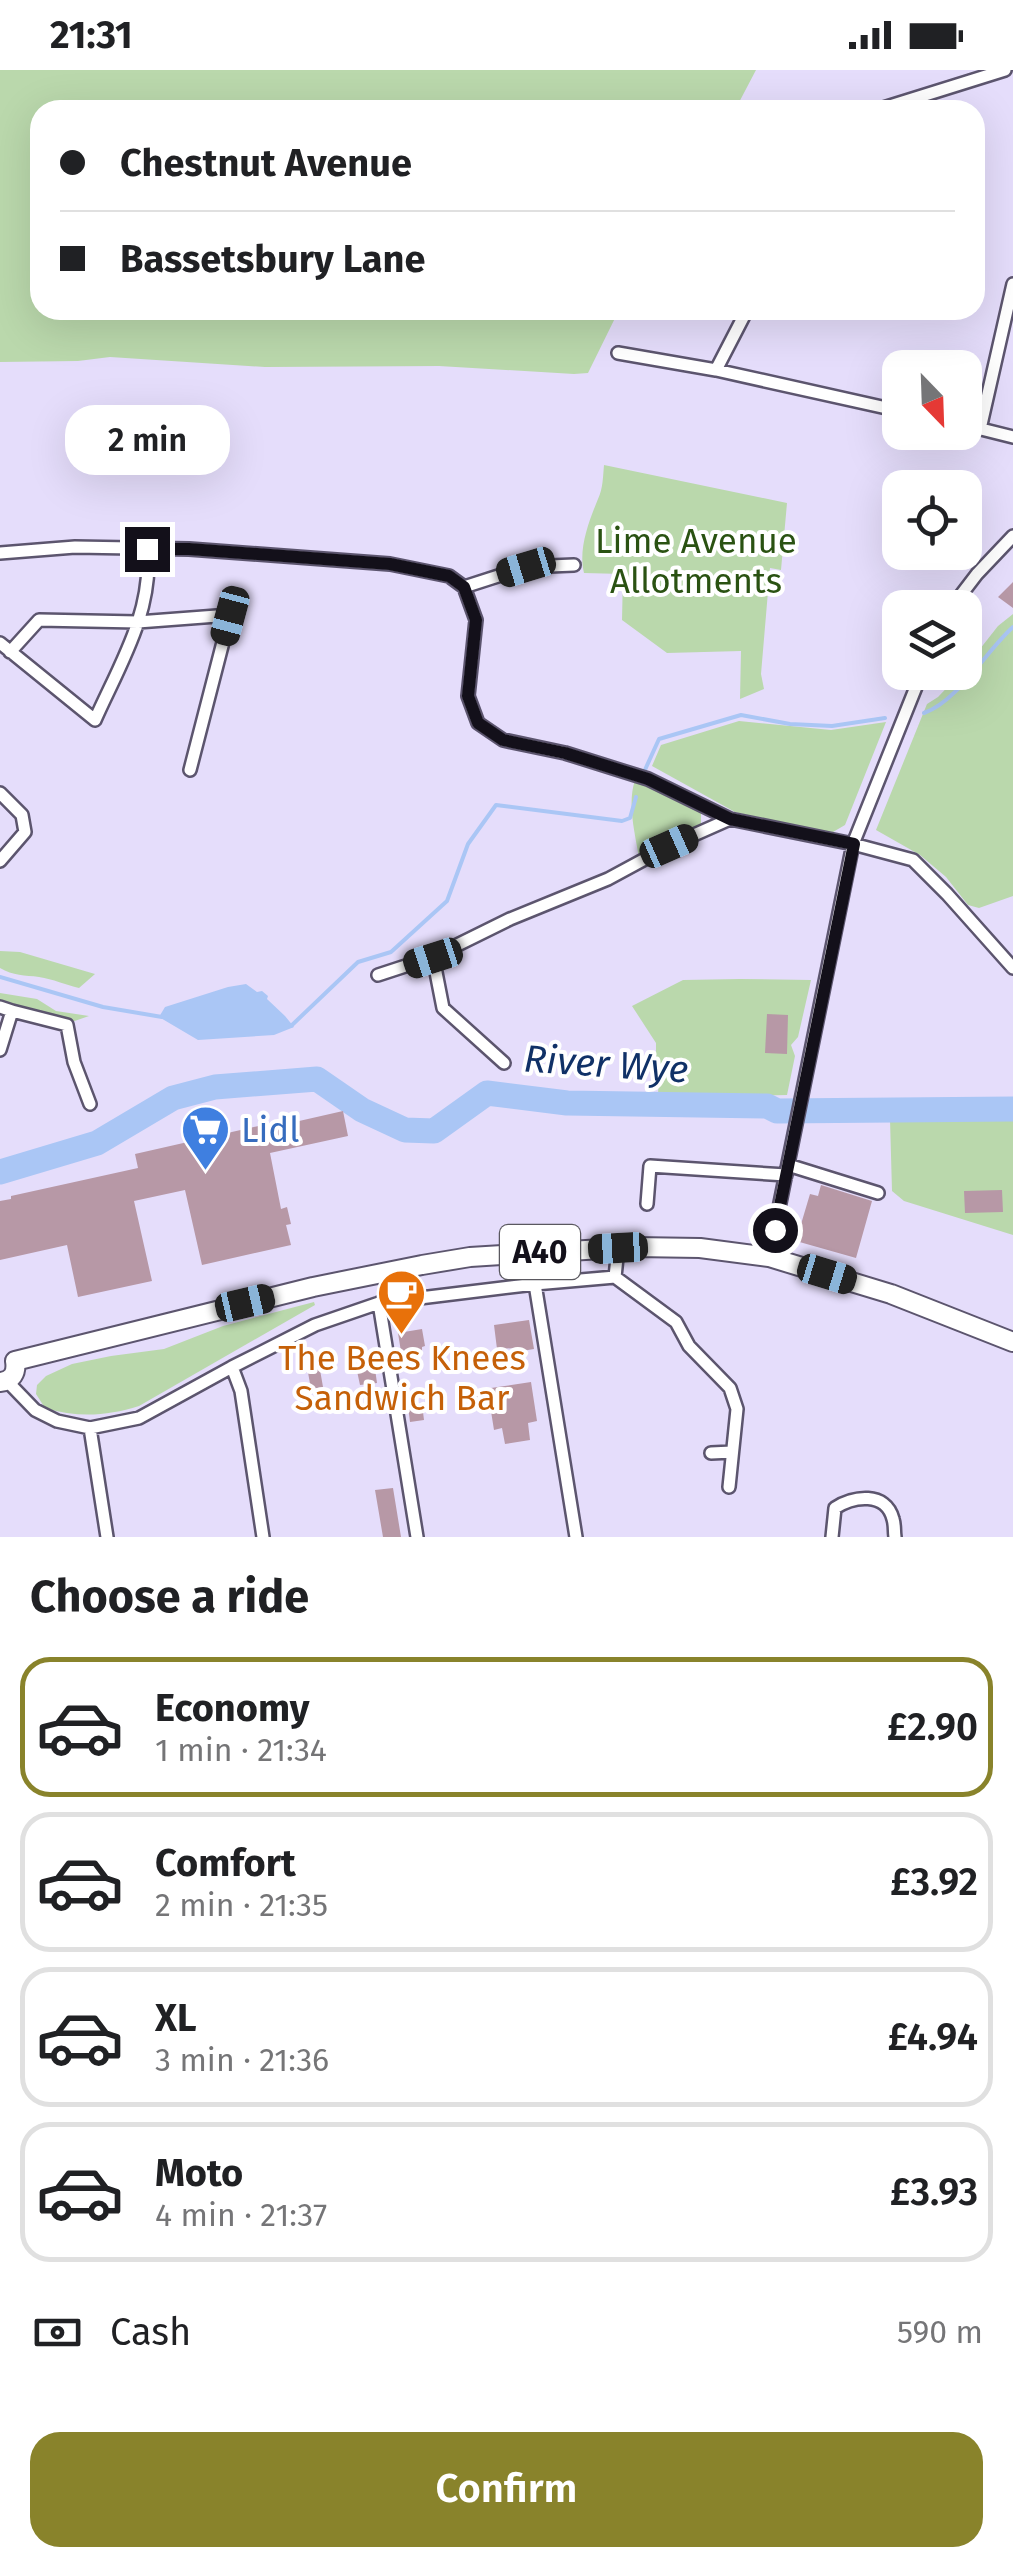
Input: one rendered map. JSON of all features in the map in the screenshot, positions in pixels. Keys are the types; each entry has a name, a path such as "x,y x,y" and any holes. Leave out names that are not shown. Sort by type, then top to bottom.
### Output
{"main road":[{"name":"A40","path":"4,1381 13,1376 16,1368 8,1356 312,1287 470,1257 618,1248 700,1248 769,1257 890,1294 1013,1342"}],"street":[{"path":"908,100 1005,70"},
{"path":"982,419 1013,284"},
{"path":"716,370 742,320"},
{"path":"618,352 882,407"},
{"path":"982,429 1013,437"},
{"path":"965,590 1013,536"},
{"path":"0,554 75,547 189,549 390,564 449,576 464,587 476,620 468,696 478,723 503,740 565,753 648,779 730,819 914,860 1013,968"},
{"path":"147,549 149,569 138,622 95,720 5,648 39,620 138,622 230,616 190,770"},
{"path":"464,587 526,567 574,565"},
{"path":"769,1257 854,844 915,690"},
{"path":"0,793 22,815 24,832 0,861"},
{"path":"378,975 433,958 730,819"},
{"path":"433,958 443,1008 504,1063"},
{"path":"0,1050 6,1009 67,1025 74,1062 90,1104"},
{"path":"648,1204 650,1166 787,1170 878,1193"},
{"path":"615,1277 618,1248"},
{"path":"4,1381 35,1410 57,1421 90,1428 139,1418 315,1325 379,1303 615,1277 676,1322 689,1346 730,1388 737,1409 729,1487"},
{"path":"535,1284 576,1537"},
{"path":"379,1303 417,1537"},
{"path":"232,1367 240,1392 263,1537"},
{"path":"90,1428 107,1537"},
{"path":"711,1453 732,1452"},
{"path":"832,1537 834,1508 847,1500 866,1498 883,1502 893,1516 895,1537"}],"green space":[{"path":"0,70 756,70 740,100 30,100 30,320 614,320 588,373 574,374 439,366 265,367 110,357 0,362"},
{"name":"Lime Avenue Allotments","path":"604,465 787,503 781,570 770,568 761,674 764,689 740,699 741,651 667,653 622,620 623,574 584,573 583,545 601,491"},
{"path":"1013,614 1013,896 979,908 968,905 946,877 920,855 876,830 927,704 945,690 982,690 982,646"},
{"path":"739,721 831,730 886,722 845,825 833,832 735,812 652,766 661,745"},
{"path":"635,780 701,811 701,827 639,858 632,809"},
{"path":"0,951 20,952 95,974 79,988 14,974 0,968"},
{"path":"683,980 811,980 798,1037 791,1045 795,1056 787,1095 658,1098 656,1043 632,1006"},
{"path":"0,993 37,999 56,1011 89,1016 66,1024 0,1005"},
{"path":"1013,1116 1013,1235 904,1201 892,1191 890,1119"},
{"path":"314,1302 315,1305 139,1406 104,1414 69,1413 45,1408 36,1394 37,1385 46,1376 72,1364 164,1349 223,1326"}],"water":[{"path":"246,984 268,996 294,1027 274,1035 198,1040 159,1017 165,1007"}],"building":[{"path":"1013,582 1013,608 998,597"},
{"path":"767,1014 788,1015 787,1054 765,1053"},
{"path":"343,1111 348,1136 270,1153 281,1209 287,1207 291,1224 286,1225 291,1245 202,1265 185,1190 134,1201 152,1281 78,1297 67,1245 0,1260 0,1201 11,1196 138,1168 135,1154"},
{"path":"821,1185 872,1201 856,1258 796,1241 810,1194 818,1196"},
{"path":"1002,1190 1003,1212 965,1213 964,1191"},
{"path":"529,1320 534,1349 497,1349 494,1325"},
{"path":"422,1329 422,1354 402,1358 398,1333"},
{"path":"319,1364 323,1387 311,1389 307,1367"},
{"path":"375,1369 377,1383 360,1385 357,1371"},
{"path":"531,1382 537,1421 528,1423 530,1440 505,1444 502,1428 494,1430 490,1405 470,1408 468,1395"},
{"path":"422,1404 424,1420 410,1422 408,1406"},
{"path":"393,1488 401,1537 383,1537 375,1490"}],"waterway":[{"path":"924,713 960,687 1013,627"},
{"path":"644,772 659,739 741,715 790,724 832,726 885,718"},
{"path":"291,1026 358,962 391,952 447,901 468,844 496,805 622,821 630,818 636,797"},
{"path":"0,977 103,1007 162,1017"},
{"name":"River Wye","path":"0,1172 97,1143 173,1098 215,1087 317,1079 362,1110 405,1130 434,1131 487,1093 567,1103 767,1106 777,1111 1013,1109"}],"place":[{"name":"Lidl","path":"206,1172"},
{"name":"The Bees Knees Sandwich Bar","path":"402,1336"}],"route":[{"path":"147,549 390,564 449,576 464,587 476,620 468,696 478,723 503,740 565,753 648,779 730,819 854,844 775,1230"}]}
